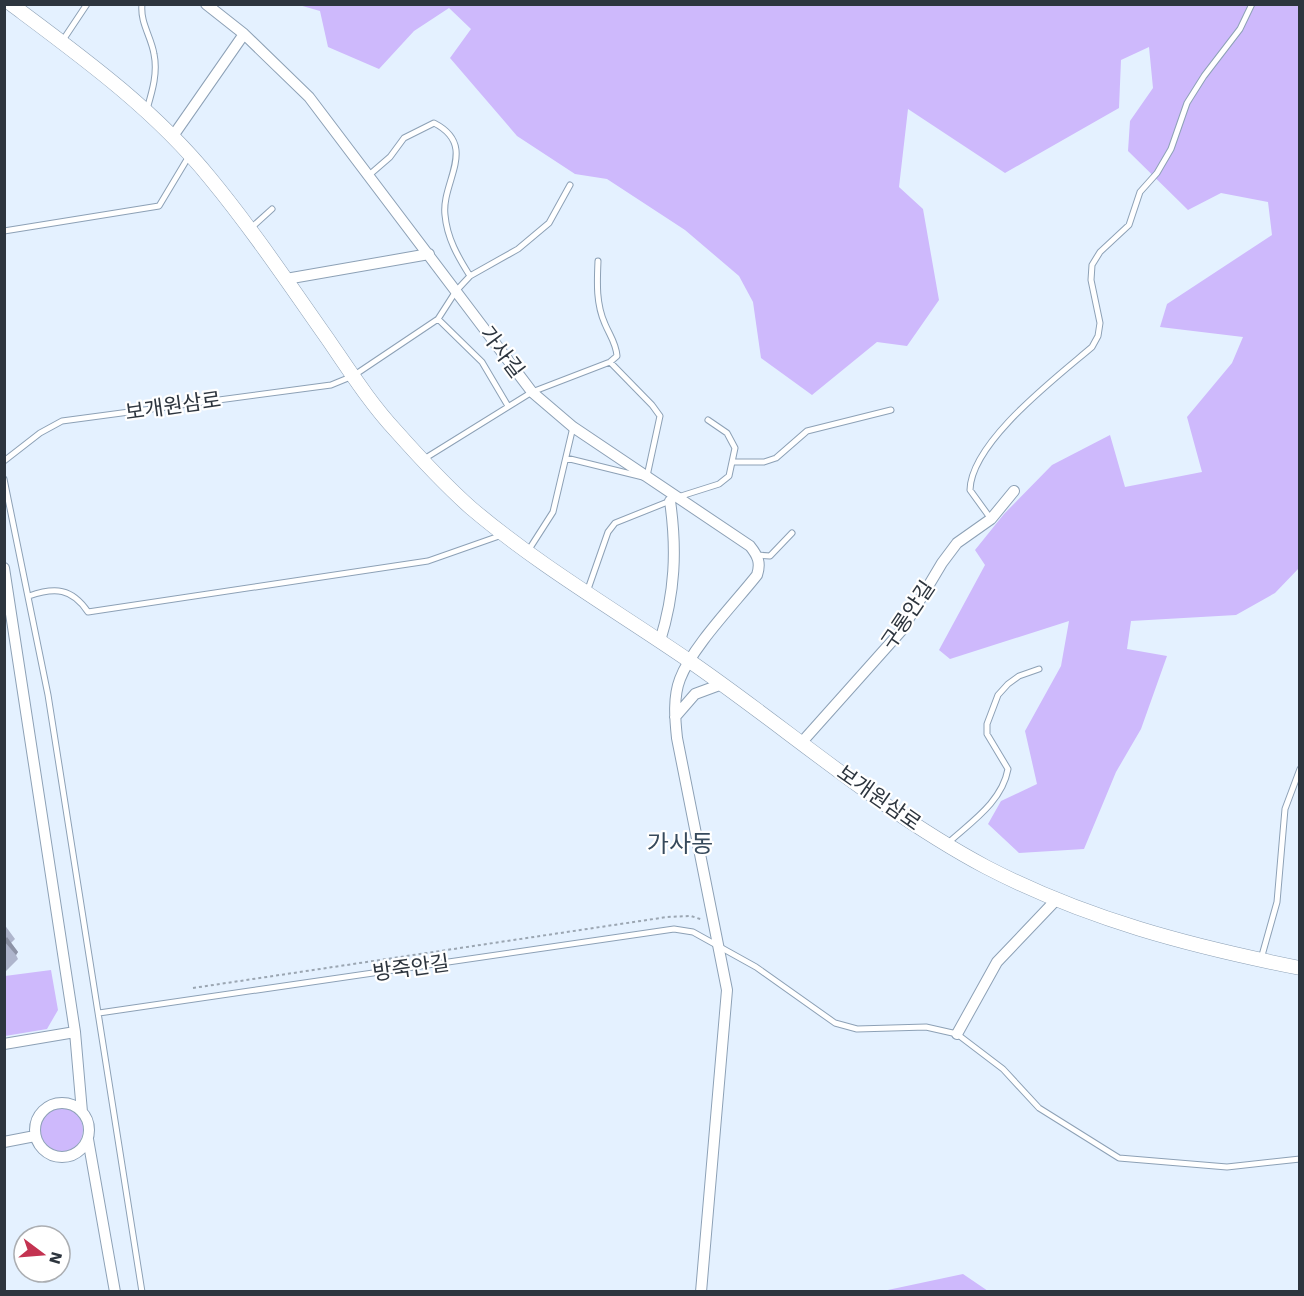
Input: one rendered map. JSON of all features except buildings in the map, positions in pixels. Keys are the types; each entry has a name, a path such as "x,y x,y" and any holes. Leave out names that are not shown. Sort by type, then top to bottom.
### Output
{"main road":[{"name":"보개원삼로","path":"11,4 62,42 173,136 250,229 391,426 446,486 504,534 689,660 867,791 983,865 1056,900 1158,936 1299,968"}],"street":[{"name":"가사길","path":"206,4 244,34 309,97 367,177 429,254 532,392 573,427 649,478 674,499 750,546 757,555"},
{"path":"173,136 244,34"},
{"path":"286,279 429,254"},
{"name":"구롱안길","path":"802,742 902,630 942,562 957,543 992,519 1014,490"},
{"path":"660,641 669,614 675,563 674,499"},
{"path":"700,1292 728,1008 720,946 714,925 675,718 679,679 689,660 757,575 760,566 757,555"},
{"path":"4,568 75,1032 82,1112 88,1124 88,1138 115,1292"},
{"path":"675,718 695,694 722,684"},
{"path":"957,1034 997,962 1056,900"},
{"path":"4,1044 75,1032"},
{"path":"82,1112 63,1103 49,1106 39,1115 35,1136 42,1149 60,1157 80,1150 88,1138"},
{"path":"4,1142 35,1136"}],"lane":[{"path":"62,42 87,4"},
{"path":"142,4 141,18 154,53 155,68 153,88 146,111"},
{"path":"992,519 970,490 974,468 1011,416 1092,347 1101,323 1091,280 1092,265 1100,252 1129,225 1140,192 1157,173 1171,149 1187,104 1204,76 1240,29 1252,4"},
{"path":"367,177 390,157 404,138 434,123 447,130 455,147 457,160 445,204 445,217 454,251 470,276"},
{"path":"4,231 159,206 189,154"},
{"path":"353,376 438,320 456,291 470,276 518,249 537,234 549,223 570,185"},
{"path":"250,229 272,209"},
{"path":"422,460 532,392 610,362 617,356 617,345 604,324 597,295 598,261"},
{"path":"438,320 482,362 508,406"},
{"path":"566,458 649,478 660,416 610,362"},
{"name":"보개원삼로","path":"4,461 40,433 62,421 331,385 353,376"},
{"path":"734,462 764,462 776,458 807,431 891,410"},
{"path":"587,592 608,532 615,523 674,499 720,484 729,476 734,462 735,448 727,433 708,420"},
{"path":"527,551 553,512 573,427"},
{"path":"4,479 48,695 142,1292"},
{"path":"757,555 770,556 792,533"},
{"path":"29,596 42,592 68,592 79,598 88,612 428,561 504,534"},
{"path":"947,844 992,802 1005,782 1008,769 987,734 987,724 998,695 1019,676 1039,669"},
{"path":"1261,960 1277,902 1285,808 1299,770"},
{"name":"방죽안길","path":"99,1013 674,929 693,932 756,967 835,1023 857,1029 926,1027 957,1034"},
{"path":"957,1034 1003,1069 1039,1108 1119,1158 1227,1167 1299,1159"}],"path":[{"path":"194,988 667,917 692,916 714,925"}],"shaded area":[{"path":"299,5 1299,5 1299,568 1275,593 1236,615 1131,621 1127,649 1167,656 1141,729 1116,772 1084,849 1019,853 988,824 1001,801 1037,784 1025,731 1061,666 1069,621 950,659 939,650 985,565 975,550 1004,514 1052,465 1110,435 1125,487 1202,472 1187,417 1232,363 1243,337 1160,327 1167,304 1272,235 1268,202 1221,193 1188,210 1128,151 1130,121 1153,88 1149,47 1121,60 1119,108 1005,173 908,109 899,187 923,209 939,300 907,346 877,342 812,395 761,358 753,302 739,276 685,230 607,179 575,174 517,136 450,58 471,29 449,8 414,31 379,69 328,47 320,11"},
{"path":"51,970 58,1010 47,1029 5,1036 5,976"},
{"path":"61,1108 76,1115 83,1130 76,1145 61,1152 46,1145 39,1130 46,1115"},
{"path":"963,1274 988,1291 883,1291"}],"district":[{"name":"가사동","path":"680,844"}]}
